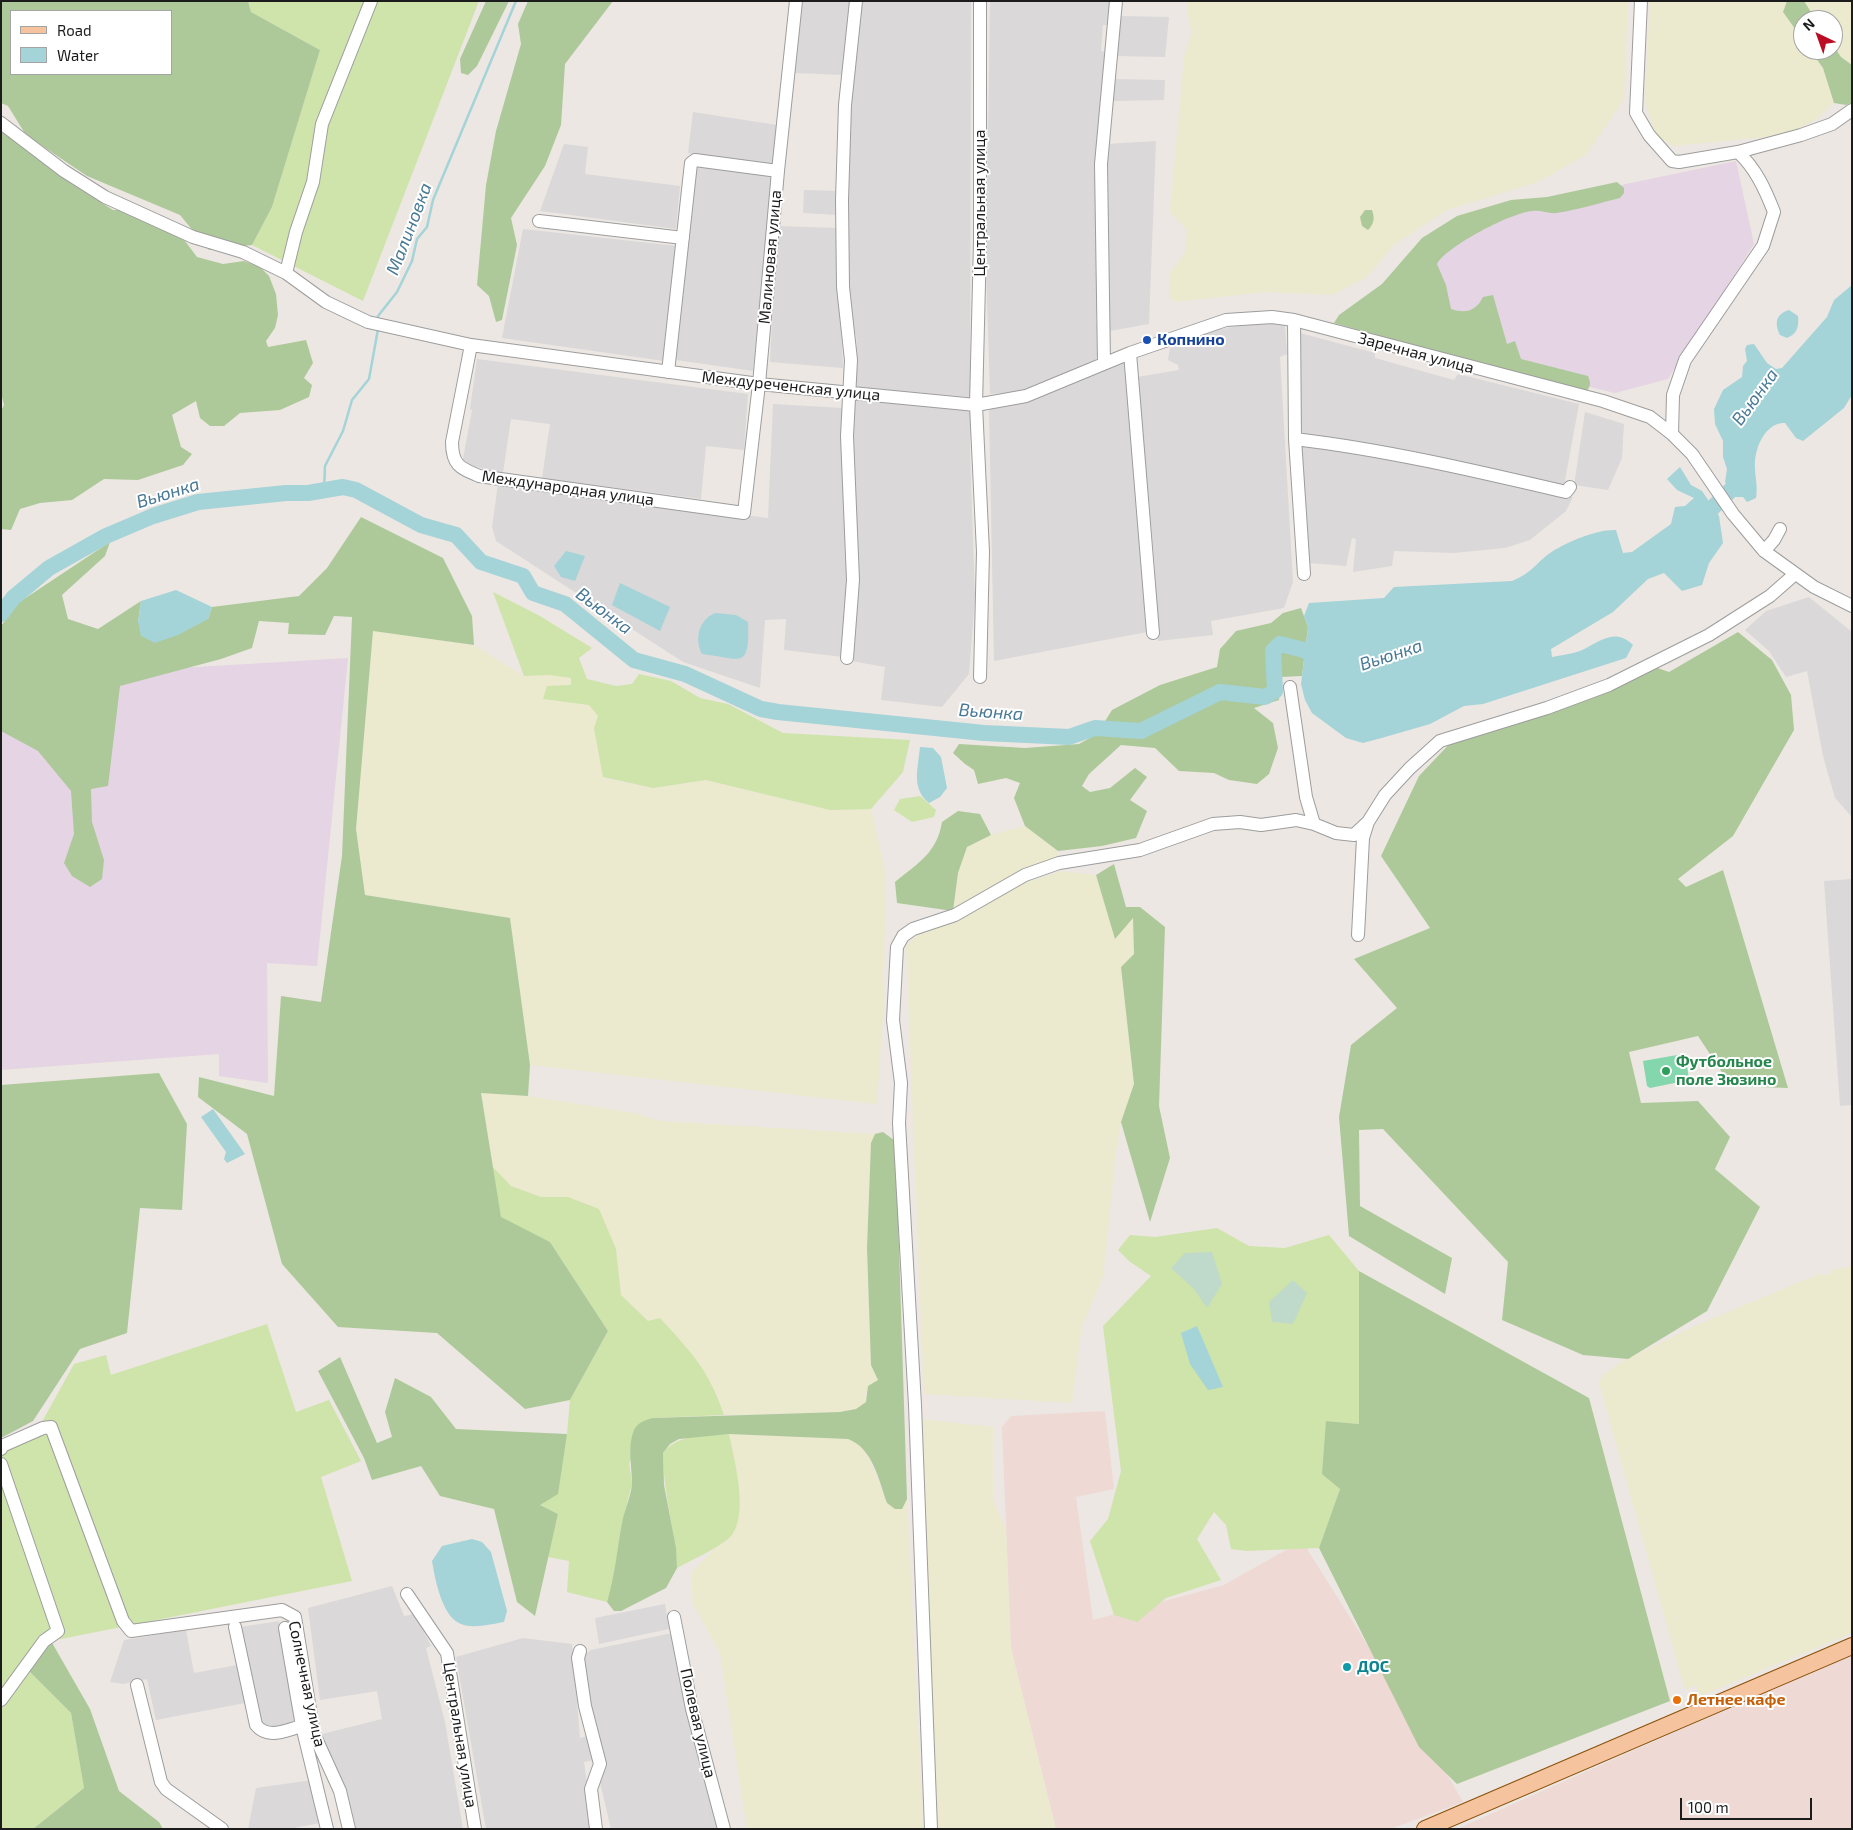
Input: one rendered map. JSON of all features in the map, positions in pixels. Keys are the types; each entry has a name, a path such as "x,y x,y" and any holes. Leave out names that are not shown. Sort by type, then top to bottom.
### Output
{"main road":[{"path":"1428,1828 1852,1646"}],"street":[{"path":"286,273 296,232 313,182 322,124 372,1"},
{"name":"Малиновая улица","path":"744,513 759,384 796,1"},
{"path":"847,658 852,580 847,436 851,392 851,360 843,287 842,200 845,105 856,1"},
{"name":"Центральная улица","path":"980,1 980,242 976,405 983,552 980,677"},
{"path":"1104,363 1101,164 1116,1"},
{"path":"1641,1 1636,113 1650,135 1672,160 1679,162 1738,152 1832,124 1852,110"},
{"name":"Междуреченская улица","path":"1,122 64,171 105,196 193,236 243,252 286,273 326,302 368,322 471,345 759,384 976,405 1026,396 1104,363"},
{"path":"1672,434 1673,395 1685,360 1763,246 1774,212 1765,189 1751,165 1738,152"},
{"path":"668,372 691,163 695,160 778,172"},
{"path":"540,221 683,238"},
{"name":"Заречная улица","path":"1104,363 1226,320 1272,316 1294,320 1619,405 1650,417 1672,434 1707,474 1732,514 1764,551 1814,587 1852,606"},
{"path":"1294,320 1296,439 1304,574"},
{"name":"Международная улица","path":"471,345 452,442 452,454 455,462 464,470 479,476 744,513"},
{"path":"1130,353 1153,633"},
{"path":"1296,439 1372,449 1566,492 1570,487"},
{"path":"1764,551 1774,540 1780,529"},
{"path":"1358,936 1363,838 1368,822 1385,795 1410,768 1440,741 1547,708 1609,685 1709,635 1770,596 1795,574"},
{"path":"1290,687 1306,797 1314,824"},
{"path":"931,1829 915,1405 899,1122 901,1083 893,1020 897,947 903,936 914,929 955,915 1025,875 1060,863 1140,850 1213,824 1240,822 1261,825 1296,820 1314,824 1336,834 1354,834 1368,822"},
{"name":"Солнечная улица","path":"1,1449 2,1446 51,1426 123,1621 131,1631 282,1610 295,1617 314,1734 340,1791 346,1828"},
{"path":"1,1464 58,1631 44,1641 1,1700"},
{"name":"Центральная улица","path":"407,1594 447,1653 476,1829"},
{"name":"Полевая улица","path":"674,1617 692,1708 724,1829"},
{"path":"235,1627 256,1725 262,1732 271,1734 302,1726"},
{"path":"285,1628 302,1726 327,1829"},
{"path":"580,1651 578,1658 585,1706 600,1764 591,1789 596,1829"},
{"path":"137,1685 161,1782 166,1789 222,1829"}],"shaded area":[{"path":"803,1 852,1 844,75 794,73"},
{"path":"861,1 971,1 970,397 856,387 855,366 858,366 856,334 850,333 846,259 850,156 850,138 847,138"},
{"path":"990,1 1112,1 1110,25 1103,25 1101,51 1105,52 1100,311 1096,311 1096,324 1100,324 1100,351 1095,360 1022,392 990,394 986,267"},
{"path":"1188,1 1628,1 1624,99 1586,155 1538,182 1447,210 1394,245 1367,277 1332,295 1266,292 1175,302 1169,298 1170,272 1185,253 1187,230 1170,212 1184,57 1192,33 1187,12"},
{"path":"1650,1 1787,1 1783,12 1793,26 1793,60 1817,60 1823,68 1834,103 1817,119 1785,135 1673,146 1656,135 1645,102"},
{"path":"1804,1 1852,1 1852,65 1843,58 1843,10 1810,10"},
{"path":"1118,16 1169,17 1165,57 1115,56"},
{"path":"1113,79 1165,80 1164,100 1113,101"},
{"path":"693,112 777,125 773,166 688,153"},
{"path":"1156,141 1149,324 1110,331 1106,144"},
{"path":"564,144 588,147 585,174 680,186 676,229 540,211"},
{"path":"1736,161 1754,244 1668,379 1615,393 1436,350 1416,245 1497,211"},
{"path":"696,165 772,177 753,371 676,360"},
{"path":"804,190 839,191 837,215 803,213"},
{"path":"777,226 837,228 843,368 770,362"},
{"path":"523,229 677,246 664,361 502,338"},
{"path":"1264,321 1285,325 1287,354 1280,357 1293,582 1284,608 1211,621 1213,635 1158,641 1154,556 1137,377 1179,370 1178,365 1168,360 1170,348 1206,332"},
{"path":"1300,333 1375,353 1375,358 1454,380 1458,374 1579,404 1564,486 1301,437"},
{"path":"477,359 748,394 744,450 706,446 701,499 542,478 550,424 511,419 503,473 462,464 472,410 470,409"},
{"path":"1128,361 1147,632 994,661 989,409"},
{"path":"853,399 971,407 970,451 975,597 969,674 942,707 881,700 885,667 851,661"},
{"path":"773,404 843,408 848,582 843,657 784,650 786,619 765,620 760,688 683,662 496,541 492,527 498,484 768,518"},
{"path":"1585,412 1624,424 1622,458 1608,490 1574,485"},
{"path":"1300,445 1388,455 1573,497 1566,511 1530,540 1505,548 1454,553 1394,551 1392,566 1353,572 1356,539 1352,538 1346,566 1309,563"},
{"path":"1809,597 1852,632 1852,817 1835,798 1823,756 1807,671 1786,677 1769,651 1745,630 1766,611"},
{"path":"373,631 474,645 524,676 550,675 571,678 571,685 543,699 589,705 598,716 594,728 603,778 653,788 706,780 830,810 871,809 886,875 883,1016 877,1104 530,1065 510,918 365,895 356,829"},
{"path":"348,658 317,966 267,963 268,1083 219,1076 219,1054 1,1070 1,704 78,674"},
{"path":"1025,826 1058,851 1058,859 953,911 958,873 967,847 991,835"},
{"path":"1062,871 1096,875 1115,938 1133,917 1134,954 1121,967 1134,1084 1121,1122 1116,1152 1103,1277 1082,1326 1072,1403 924,1394 906,946 916,936 957,920 1024,883"},
{"path":"1852,879 1852,1105 1840,1106 1824,881"},
{"path":"481,1093 528,1096 634,1113 661,1121 875,1134 871,1143 867,1248 871,1365 878,1380 866,1392 866,1402 856,1409 840,1412 724,1415 717,1394 621,1295 616,1249 568,1197 541,1197 511,1186 492,1166"},
{"path":"1852,1266 1852,1633 1700,1696 1696,1685 1685,1690 1599,1383 1603,1375 1621,1362 1697,1325 1821,1273 1823,1276 1832,1273 1831,1270"},
{"path":"1105,1411 1114,1489 1076,1497 1093,1620 1224,1585 1302,1541 1428,1741 1463,1802 1390,1829 1056,1829 1011,1648 1002,1427 1011,1416"},
{"path":"921,1419 993,1427 993,1499 1006,1530 1011,1648 1056,1829 936,1829"},
{"path":"729,1434 848,1439 857,1442 870,1459 887,1503 902,1509 907,1499 923,1829 747,1829 720,1653 693,1604 691,1573 715,1548 730,1538 739,1489"},
{"path":"392,1586 404,1616 415,1614 431,1646 426,1648 445,1722 463,1829 356,1829 343,1782 318,1735 382,1719 377,1691 320,1700 308,1608"},
{"path":"665,1604 669,1629 599,1644 595,1618"},
{"path":"279,1621 295,1723 267,1729 258,1723 241,1627"},
{"path":"186,1630 194,1673 237,1665 245,1703 156,1720 147,1679 123,1684 110,1682 124,1640"},
{"path":"672,1633 702,1773 719,1829 611,1829 599,1778 582,1657 591,1650"},
{"path":"523,1638 572,1644 580,1738 588,1736 594,1760 584,1762 593,1829 486,1829 456,1657"},
{"path":"1852,1655 1852,1829 1457,1829 1666,1736"},
{"path":"312,1780 320,1823 288,1829 248,1829 256,1788"}],"green space":[{"path":"1,1 248,1 251,12 320,50 272,207 252,245 209,250 180,215 87,176 26,135 8,106 1,103"},
{"path":"248,1 479,1 363,301 252,245 272,207 320,50 251,12"},
{"path":"486,1 509,1 477,66 468,75 461,73 460,59"},
{"path":"528,1 613,1 565,64 561,125 545,166 511,218 517,245 502,320 496,322 489,296 477,285 486,185 496,131 521,44 518,24"},
{"path":"1787,1 1804,1 1810,10 1793,10 1793,26 1783,12"},
{"path":"1843,58 1852,65 1852,102 1846,105 1834,103 1823,68 1817,60 1843,60"},
{"path":"1,131 70,183 113,210 126,210 185,241 197,257 223,264 244,261 260,267 269,276 276,294 278,315 275,328 266,341 268,347 306,340 313,363 304,378 312,385 309,397 280,410 240,413 224,426 210,426 200,418 196,401 172,415 181,447 192,454 183,465 138,480 104,479 72,500 40,503 20,509 11,530 1,529 1,411 4,405 1,393"},
{"path":"1617,182 1624,188 1624,193 1620,198 1564,212 1533,211 1511,217 1481,231 1453,248 1437,264 1446,285 1451,309 1470,310 1483,297 1493,295 1507,344 1515,341 1521,359 1588,376 1590,385 1585,393 1334,323 1339,315 1382,284 1422,238 1457,216 1511,200 1547,197"},
{"path":"1365,210 1372,210 1373,216 1373,223 1368,230 1362,226 1360,217"},
{"path":"361,517 443,558 472,616 474,645 373,631 356,829 365,895 510,918 530,1065 528,1096 481,1093 501,1217 550,1242 608,1331 570,1400 525,1409 437,1333 338,1327 282,1264 247,1134 198,1097 199,1077 274,1096 281,996 321,1002 342,856 352,617 334,616 325,635 288,634 289,623 259,621 252,648 221,659 120,686 108,786 91,789 92,822 104,860 102,879 90,887 72,876 64,863 74,834 71,791 38,751 1,731 1,626 18,603 110,542 105,556 62,595 68,619 98,629 141,601 138,622 208,619 212,607 299,596 327,568"},
{"path":"493,592 540,616 592,648 579,658 587,679 616,686 632,684 639,674 671,681 700,698 728,704 783,733 910,740 903,772 871,809 830,810 706,780 653,788 603,777 594,728 598,716 589,705 543,699 547,686 571,685 571,678 550,675 524,676"},
{"path":"1301,608 1308,627 1302,676 1281,677 1279,700 1254,708 1273,723 1278,748 1269,774 1257,784 1229,780 1214,773 1179,771 1155,748 1121,745 1089,774 1082,786 1090,792 1110,788 1135,768 1147,777 1130,800 1147,811 1136,838 1102,846 1058,851 1025,826 1014,798 1020,783 1006,778 978,784 974,770 953,753 959,744 1025,748 1079,744 1097,734 1112,710 1160,685 1217,667 1220,649 1236,631 1271,623 1283,613"},
{"path":"1738,632 1772,660 1791,695 1794,730 1733,836 1678,879 1686,887 1723,870 1788,1088 1731,1086 1698,1036 1629,1052 1641,1103 1698,1101 1730,1137 1715,1169 1760,1207 1707,1311 1628,1359 1583,1355 1502,1320 1508,1262 1383,1129 1359,1130 1360,1206 1452,1258 1445,1294 1349,1236 1339,1117 1351,1045 1397,1008 1354,959 1430,928 1381,856 1419,776 1457,736 1649,665 1669,672"},
{"path":"920,796 936,810 934,817 912,822 894,810 900,799"},
{"path":"958,811 980,814 991,835 967,847 958,873 953,911 897,903 895,882 919,863 931,850 936,842 942,822"},
{"path":"1114,864 1126,907 1140,907 1165,927 1159,1106 1170,1158 1150,1222 1121,1122 1134,1084 1121,967 1134,954 1133,918 1115,939 1096,875"},
{"name":"Футбольное поле Зюзино","path":"1683,1054 1686,1057 1689,1080 1650,1088 1647,1086 1643,1061"},
{"path":"159,1073 187,1124 182,1210 140,1208 127,1333 80,1349 33,1421 1,1438 1,1085"},
{"path":"883,1132 894,1140 896,1152 907,1499 902,1509 895,1509 887,1503 878,1475 869,1457 857,1443 848,1439 729,1434 679,1439 670,1444 663,1453 664,1485 676,1548 677,1568 666,1588 621,1611 614,1611 607,1602 623,1518 630,1497 632,1484 631,1443 634,1430 638,1425 653,1418 840,1412 856,1409 866,1402 868,1386 878,1380 871,1365 867,1248 871,1143 875,1134"},
{"path":"492,1166 511,1186 541,1197 568,1197 599,1209 616,1249 621,1295 648,1321 660,1318 681,1341 705,1373 724,1415 653,1418 629,1463 632,1484 623,1519 616,1571 607,1602 567,1592 569,1561 548,1557 558,1514 540,1505 567,1434 570,1400 608,1331 550,1242 501,1218"},
{"path":"1217,1228 1249,1246 1285,1248 1329,1235 1359,1271 1359,1424 1326,1421 1340,1489 1319,1548 1247,1551 1231,1549 1226,1525 1214,1512 1197,1539 1221,1580 1166,1598 1137,1622 1114,1615 1090,1541 1108,1519 1121,1471 1103,1326 1151,1276 1129,1261 1118,1250 1130,1235 1155,1237"},
{"path":"1212,1252 1222,1284 1207,1308 1194,1289 1171,1268 1185,1253"},
{"path":"1359,1271 1589,1398 1670,1701 1457,1784 1419,1747 1319,1548 1340,1489 1322,1474 1326,1421 1359,1424"},
{"path":"1293,1280 1307,1293 1293,1324 1272,1322 1269,1302"},
{"path":"267,1324 296,1412 329,1400 361,1461 321,1477 352,1581 51,1641 26,1668 71,1713 84,1788 33,1829 1,1829 1,1450 38,1429 74,1364 106,1355 111,1375"},
{"path":"340,1357 377,1443 392,1437 385,1412 395,1378 431,1397 456,1429 567,1434 558,1494 540,1505 558,1514 535,1616 517,1602 494,1509 440,1496 421,1466 372,1480 364,1458 318,1371"},
{"path":"729,1434 737,1473 740,1504 739,1518 735,1530 722,1543 677,1568 665,1482 663,1453 669,1447 685,1439"},
{"path":"51,1641 90,1709 119,1791 159,1822 163,1829 33,1829 84,1788 71,1713 26,1668"}],"water":[{"path":"1852,285 1852,395 1844,408 1803,441 1796,438 1785,423 1778,424 1766,432 1756,452 1756,498 1747,502 1743,497 1734,497 1725,482 1727,469 1723,457 1723,441 1715,424 1714,409 1723,390 1742,377 1743,366 1747,361 1745,349 1747,345 1754,344 1767,363 1776,369 1782,368 1827,317 1834,300"},
{"path":"1789,310 1798,316 1798,324 1797,330 1787,338 1780,335 1777,319 1781,314"},
{"path":"1680,467 1691,485 1702,491 1719,516 1723,543 1709,563 1702,585 1682,591 1664,573 1648,579 1613,612 1551,649 1552,657 1570,654 1601,640 1620,637 1633,645 1626,658 1483,704 1464,706 1430,724 1363,743 1346,738 1312,713 1305,700 1301,684 1308,627 1304,616 1309,603 1384,598 1394,587 1512,581 1525,574 1560,547 1584,536 1601,531 1616,530 1623,553 1632,552 1671,524 1675,507 1685,506 1694,498 1677,490 1667,479"},
{"path":"566,551 585,556 575,581 561,577 554,566"},
{"path":"620,583 670,607 660,631 612,605"},
{"path":"176,590 212,607 208,619 178,635 155,643 141,636 138,622 141,601"},
{"path":"715,613 736,615 748,622 747,649 740,658 734,659 702,654 698,636 705,620"},
{"path":"920,747 933,748 941,757 947,788 940,797 929,803 920,791 917,778"},
{"path":"213,1109 245,1154 227,1163 224,1159 226,1152 201,1117"},
{"path":"1197,1326 1223,1387 1208,1390 1190,1364 1181,1333"},
{"path":"472,1539 482,1542 491,1552 507,1611 504,1622 477,1626 461,1624 454,1620 444,1606 432,1561 442,1546"}],"waterway":[{"name":"Малиновка","path":"378,321 378,316 397,292 412,261 417,239 427,227 433,200 516,1"},
{"name":"Малиновка","path":"324,491 325,466 343,431 352,400 369,379 378,329"},
{"name":"Вьюнка","path":"1698,522 1738,483 1740,473"},
{"name":"Вьюнка","path":"1,614 13,598 49,568 106,536 153,516 198,502 286,493 308,493 343,487 356,490 421,525 456,535 481,562 523,576 533,593 565,604 634,660 685,674 761,709 984,733 1069,737 1095,728 1141,731 1220,692 1265,697 1275,691 1273,651 1280,644 1304,650 1323,663"}],"place":[{"name":"Копнино","path":"1147,340"},
{"name":"Футбольное поле Зюзино","path":"1666,1071"},
{"name":"ДОС","path":"1347,1667"},
{"name":"Летнее кафе","path":"1677,1700"}]}
